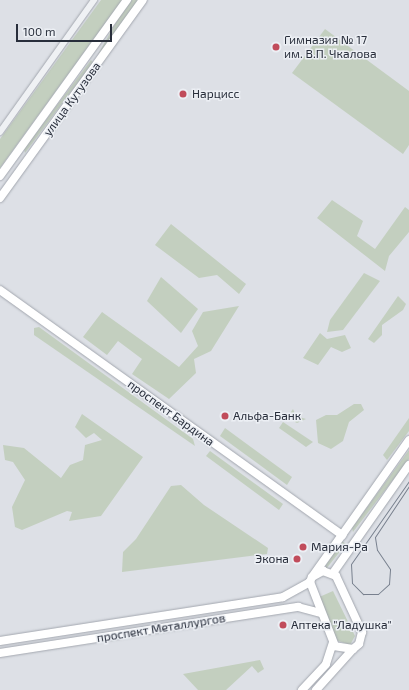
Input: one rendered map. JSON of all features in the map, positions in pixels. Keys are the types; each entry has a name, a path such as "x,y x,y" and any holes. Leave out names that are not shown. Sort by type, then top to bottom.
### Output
{"main road":[{"name":"улица Кутузова","path":"0,176 127,0"},
{"name":"улица Кутузова","path":"0,198 143,0"},
{"name":"проспект Бардина","path":"0,290 342,535 348,535 352,542"},
{"path":"353,649 339,649 333,643 320,614 311,580 409,440"},
{"path":"333,573 352,542 409,465"},
{"path":"311,580 323,571 333,573"},
{"path":"316,690 359,644 362,632 333,573"},
{"name":"проспект Металлургов","path":"0,641 284,597 311,580"},
{"name":"проспект Металлургов","path":"0,653 298,607 320,614"},
{"path":"302,690 326,664 333,643"}],"street":[{"path":"0,132 94,0"}],"green space":[{"path":"101,0 122,0 0,168 0,139"},
{"path":"132,0 139,0 97,56 118,19"},
{"path":"325,29 409,91 409,145 403,154 292,73"},
{"path":"91,60 93,62 25,153 24,149"},
{"path":"332,200 363,221 357,236 375,249 405,207 409,210 409,232 389,256 385,271 317,218"},
{"path":"171,224 246,284 239,294 217,275 199,278 155,245"},
{"path":"364,273 380,281 343,330 327,332 330,320"},
{"path":"161,277 198,309 181,333 147,301"},
{"path":"398,296 406,304 403,310 382,325 382,335 374,343 368,339"},
{"path":"239,306 211,351 194,359 196,373 169,399 132,374 142,359 118,341 107,355 83,337 102,312 179,367 198,346 192,331 203,312"},
{"path":"39,327 193,439 195,446 34,335 34,328"},
{"path":"320,333 327,339 345,335 351,348 342,352 331,347 318,365 303,358"},
{"path":"354,404 361,404 364,410 349,422 343,441 331,449 318,443 316,420 326,415 337,415"},
{"path":"293,409 296,416 306,419 297,423 287,418"},
{"path":"82,414 143,457 101,516 69,521 72,512 67,511 22,530 15,527 12,507 25,480 13,462 5,460 3,445 24,448 61,478 70,465 83,460 85,445 102,440 94,433 86,438 75,427"},
{"path":"409,418 409,431 387,460 383,455"},
{"path":"283,422 313,442 306,447 279,428"},
{"path":"225,428 292,477 287,485 220,436"},
{"path":"409,450 409,459 353,532 352,528"},
{"path":"210,451 283,504 279,510 206,456"},
{"path":"181,485 204,505 268,548 267,554 122,572 123,552 136,539 171,486"},
{"path":"342,541 346,544 326,569 326,565"},
{"path":"333,591 355,636 350,645 336,640 317,598"},
{"path":"260,660 264,669 258,673 252,666 226,690 198,690 183,674"}],"tram line":[{"path":"409,481 351,564 352,583 363,594 378,594 389,584 390,569 377,550 375,537 409,486"}],"place":[{"name":"Гимназия № 17 им. В.П. Чкалова","path":"276,47"},
{"name":"Нарцисс","path":"183,94"},
{"name":"Альфа-Банк","path":"225,416"},
{"name":"Мария-Ра","path":"303,547"},
{"name":"Экона","path":"297,559"},
{"name":"Аптека \"Ладушка\"","path":"283,625"}]}
